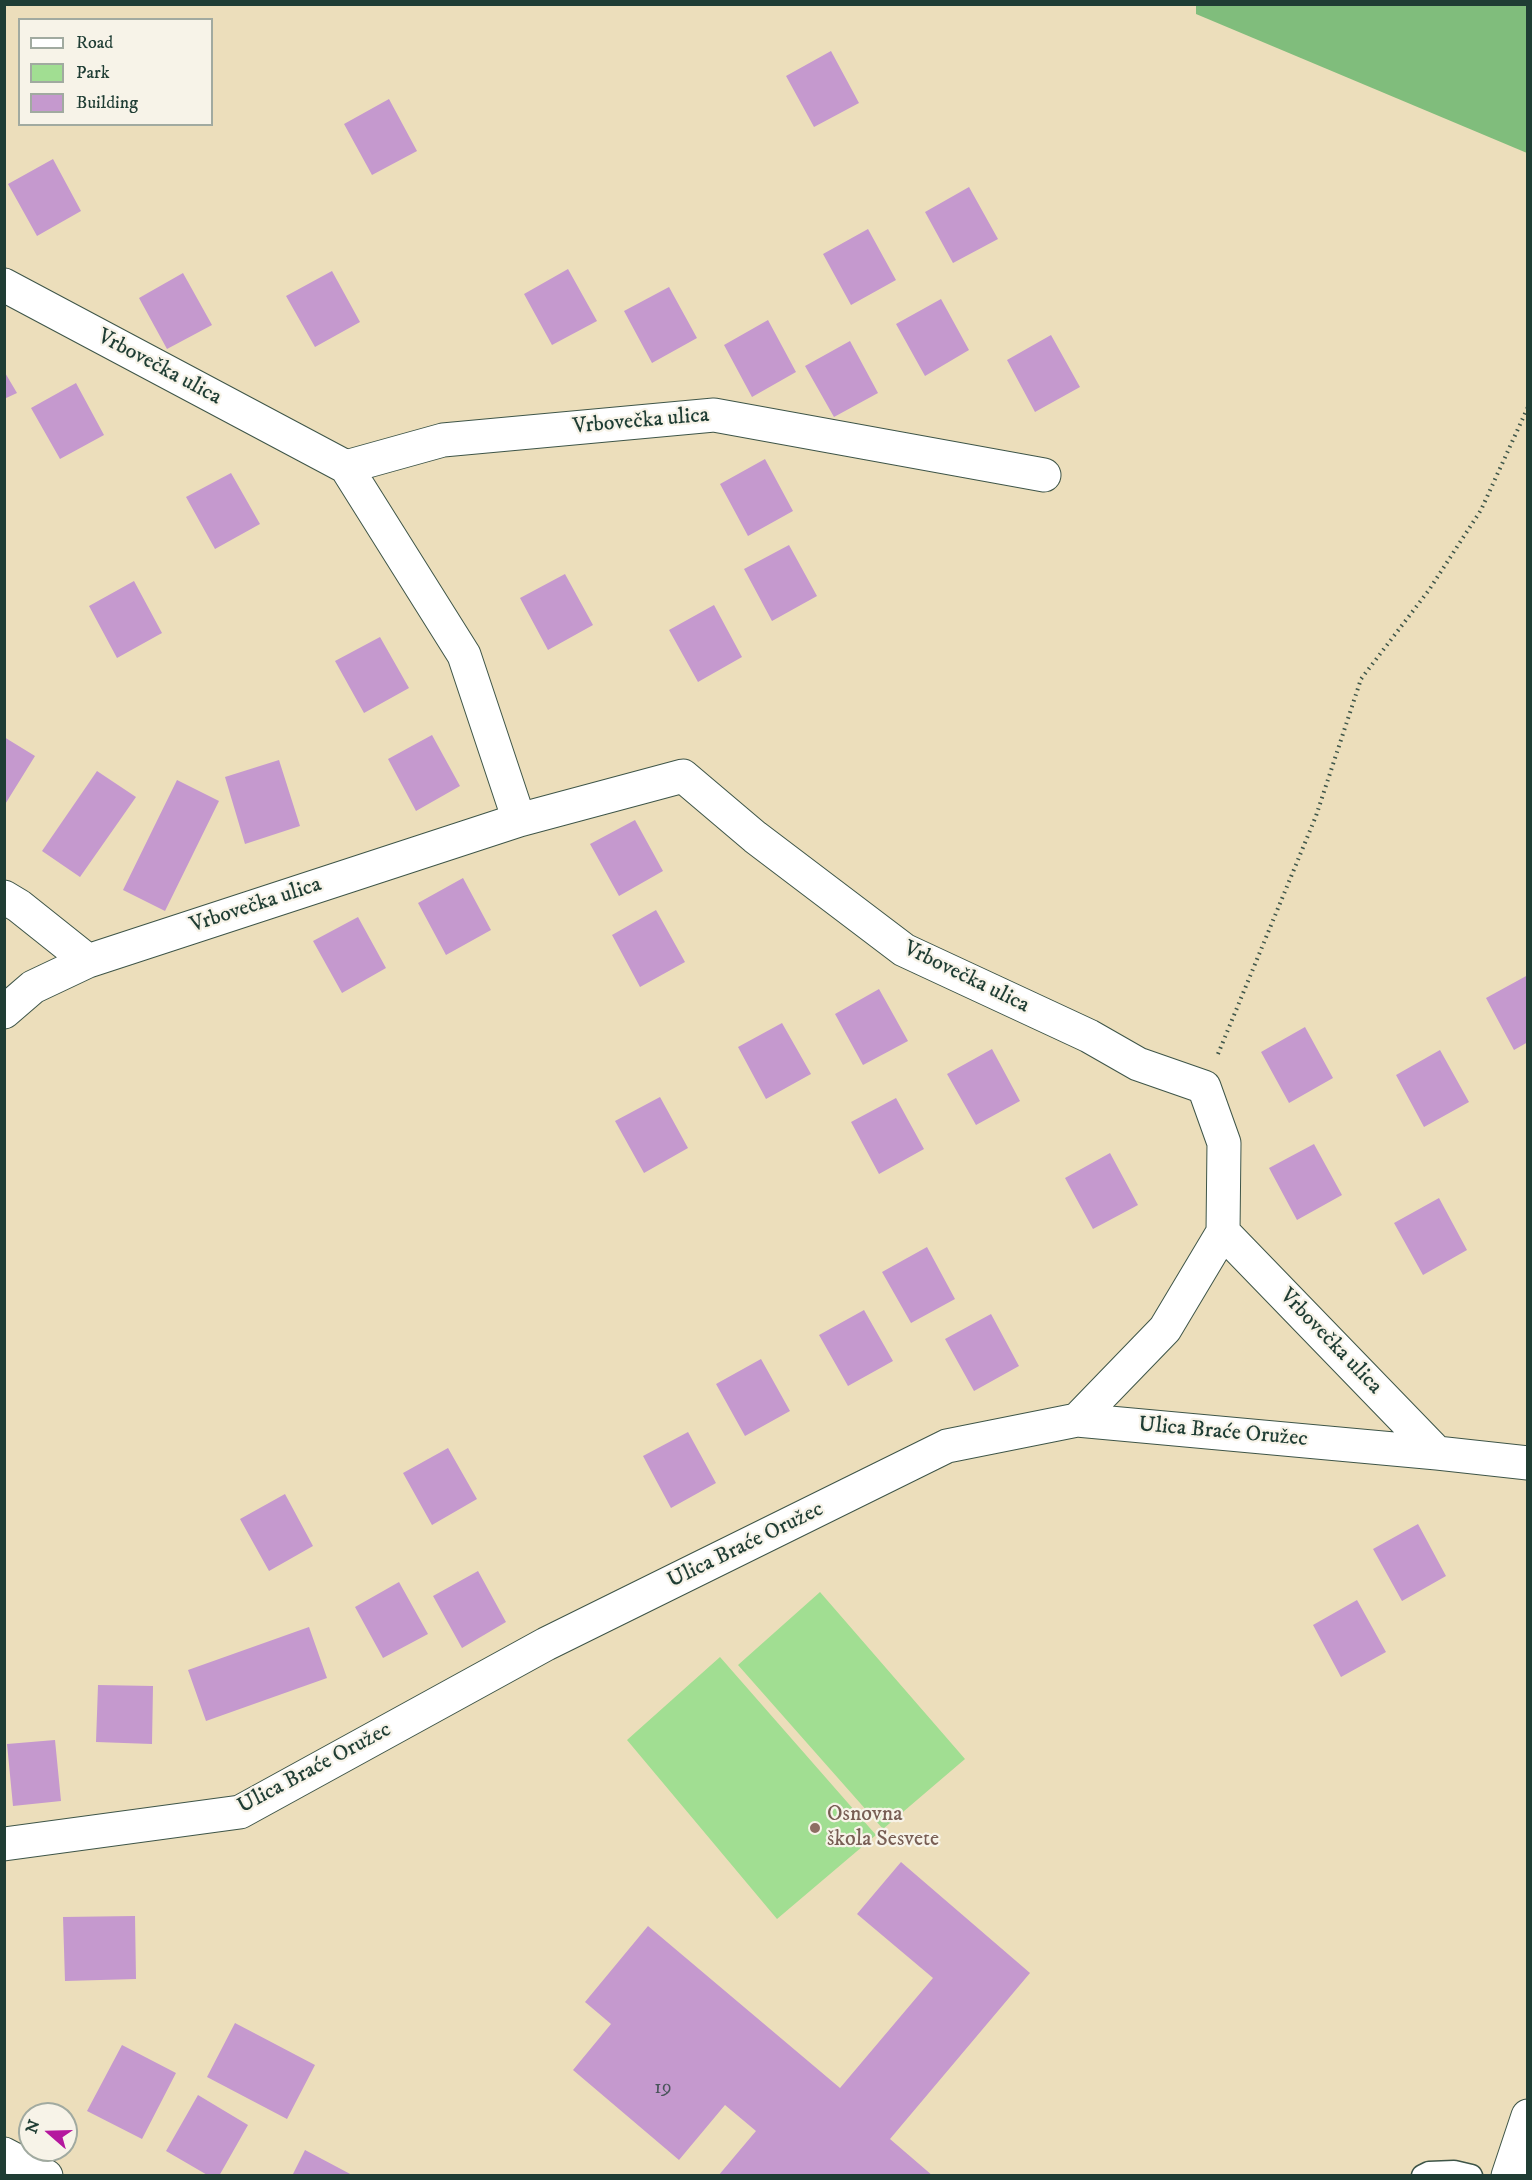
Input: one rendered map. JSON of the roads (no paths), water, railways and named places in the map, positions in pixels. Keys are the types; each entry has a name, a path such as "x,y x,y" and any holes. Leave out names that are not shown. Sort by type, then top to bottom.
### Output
{"street":[{"name":"Vrbovečka ulica","path":"4,285 346,467 464,655 519,820"},
{"name":"Vrbovečka ulica","path":"346,467 443,440 714,415 1044,475"},
{"name":"Vrbovečka ulica","path":"4,1012 33,987 88,962 519,820 683,776 755,837 904,950 1089,1036 1138,1064 1204,1087 1224,1143 1223,1232 1437,1453"},
{"path":"4,897 20,906 88,962"},
{"path":"1077,1420 1165,1329 1223,1232"},
{"name":"Ulica Braće Oružec","path":"4,1844 240,1812 546,1644 947,1446 1077,1420 1527,1463"},
{"path":"1508,2175 1527,2116"},
{"path":"4,2154 46,2175"}],"lane":[{"path":"1424,2175 1454,2172 1471,2175"}],"place":[{"name":"Osnovna škola Sesvete","path":"815,1828"}]}
